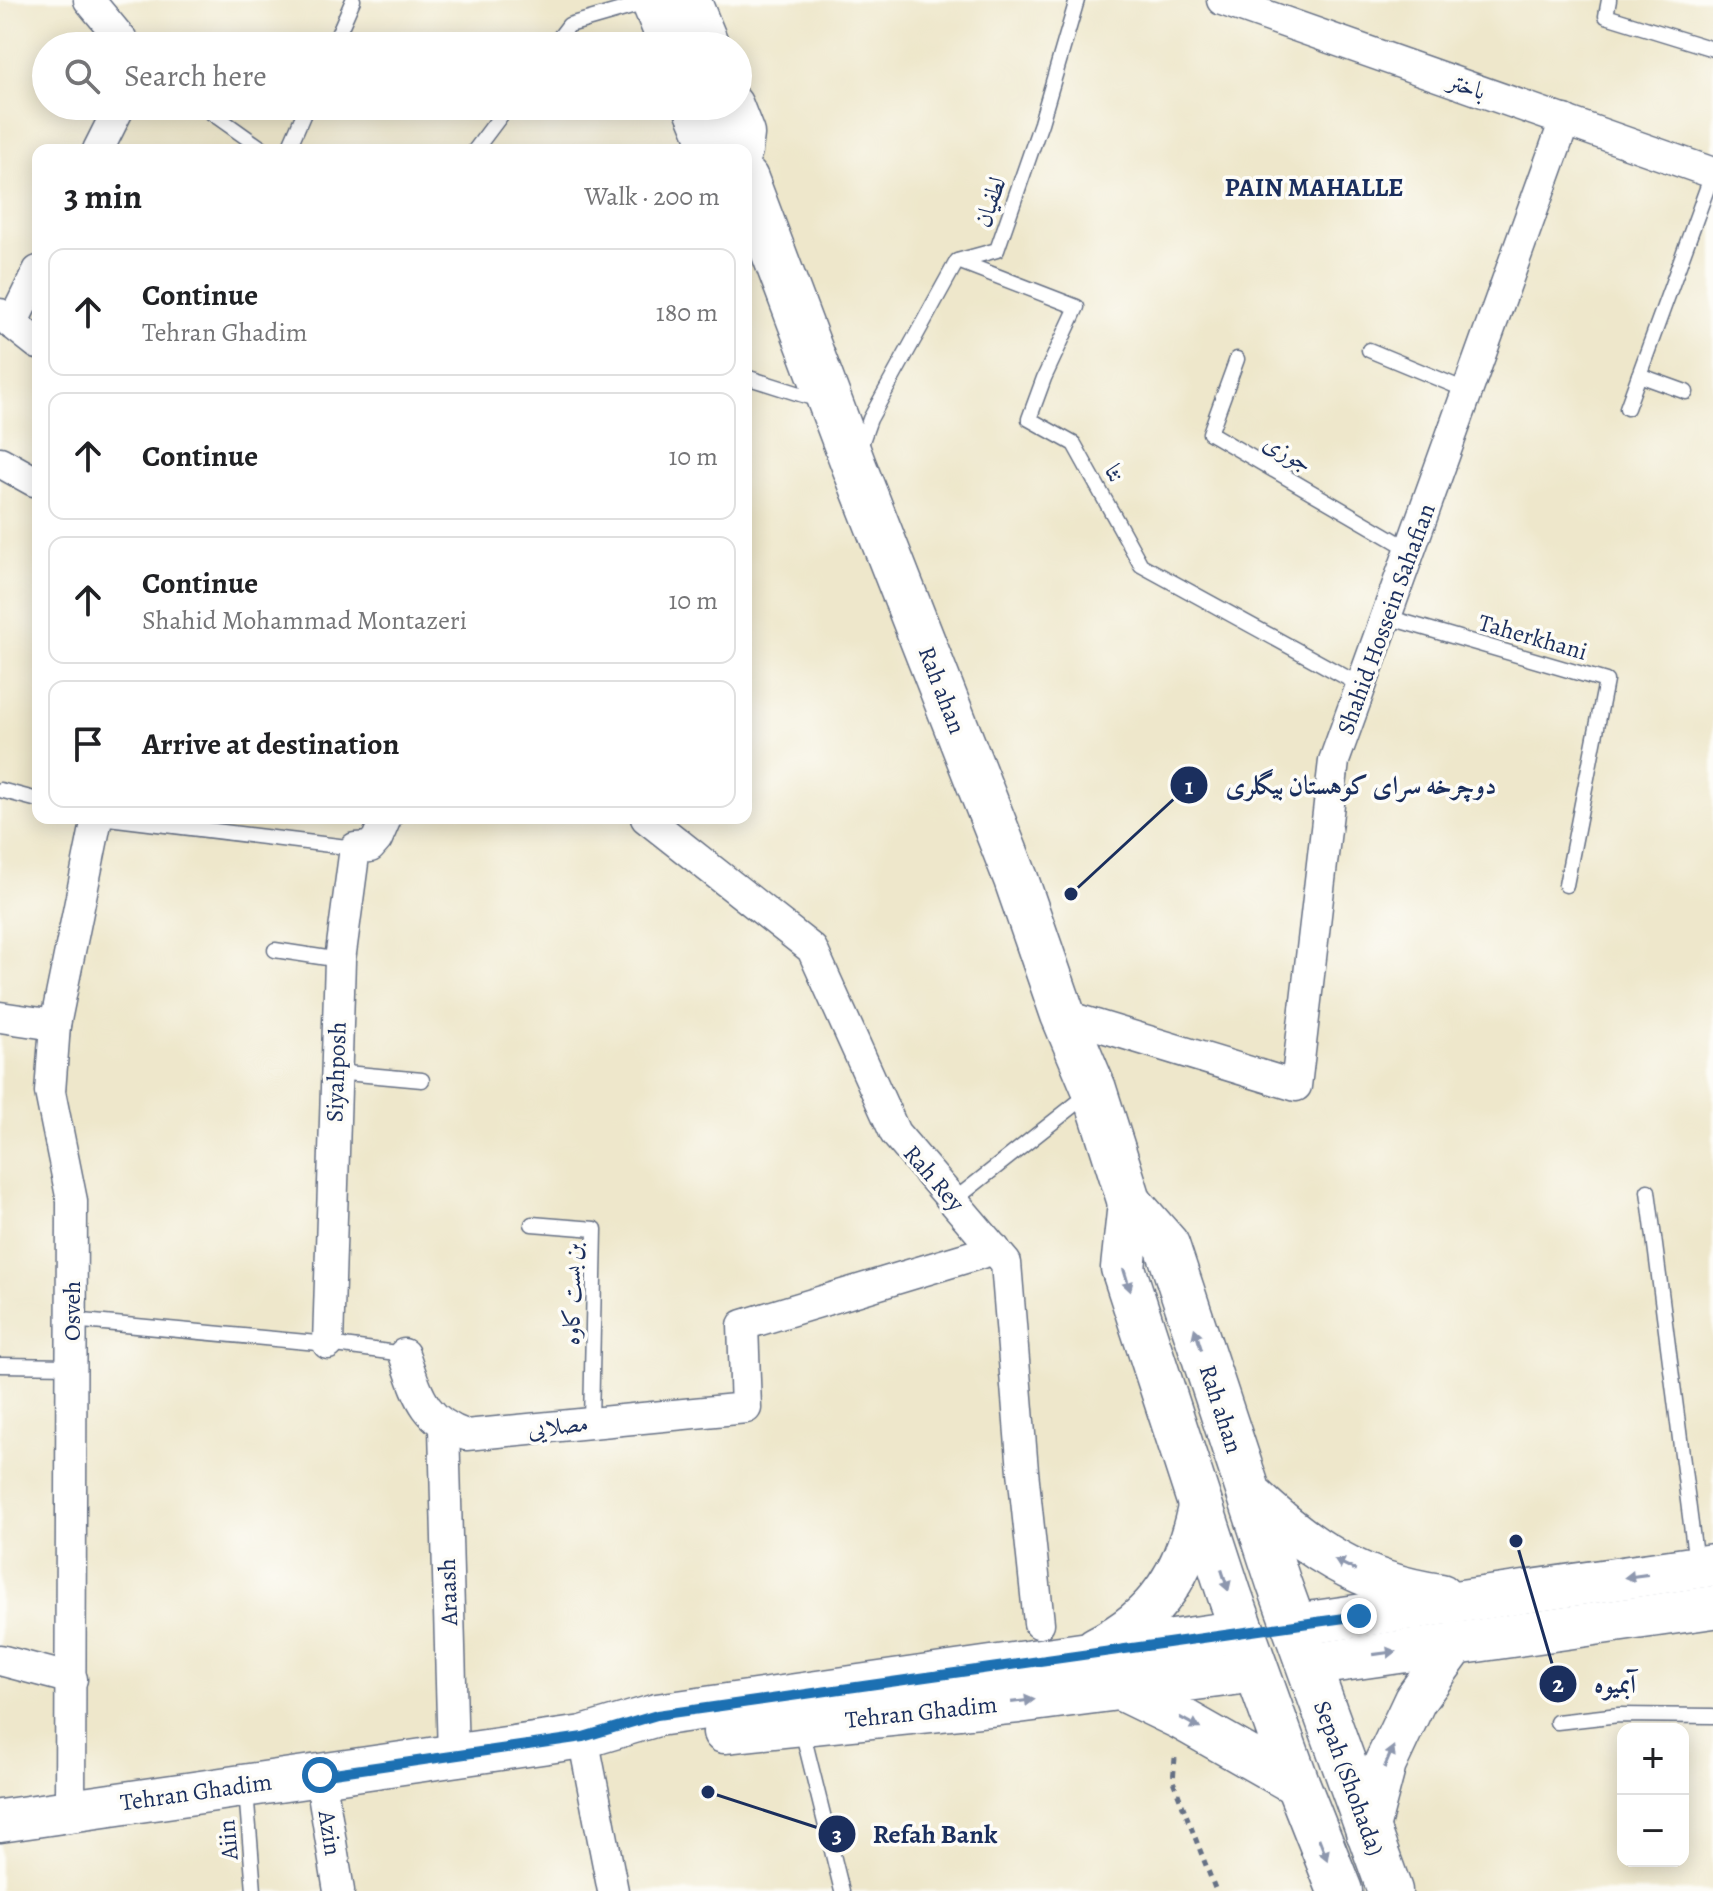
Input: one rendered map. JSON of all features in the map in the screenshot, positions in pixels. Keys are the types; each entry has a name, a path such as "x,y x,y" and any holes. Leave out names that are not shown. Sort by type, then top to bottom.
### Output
{"main road":[{"path":"653,0 666,32"},
{"path":"688,0 701,32"},
{"path":"702,120 712,144"},
{"path":"736,120 742,134 741,144"},
{"name":"Rah ahan","path":"752,203 1016,879 1063,1015 1094,1089 1130,1203 1123,1268 1250,1651"},
{"name":"Rah ahan","path":"1130,1203 1167,1245 1301,1645"},
{"path":"1248,1492 1285,1527 1346,1566 1422,1593 1474,1600"},
{"path":"1083,1654 1140,1620 1163,1595 1181,1567 1193,1535 1200,1502"},
{"path":"1301,1645 1474,1600 1705,1566"},
{"path":"1250,1651 1301,1645 1456,1643 1713,1607"},
{"path":"1367,1832 1385,1764 1415,1700 1456,1643"},
{"name":"Sepah (Shohada)","path":"1301,1645 1390,1891"},
{"name":"Tehran Ghadim","path":"583,1737 661,1737 801,1725 1120,1689 1250,1651"},
{"name":"Tehran Ghadim","path":"0,1821 583,1737 657,1715 1083,1654 1250,1651"},
{"name":"Sepah (Shohada)","path":"1250,1651 1340,1891"},
{"path":"1120,1689 1180,1718 1298,1785"}],"street":[{"path":"89,0 115,32"},
{"name":"باختر","path":"1222,0 1713,172"},
{"path":"101,144 113,120"},
{"name":"Shahid Hossein Sahafian","path":"1063,1015 1296,1086 1334,761 1565,120"},
{"path":"32,280 6,319 32,339"},
{"path":"0,462 32,480"},
{"name":"Osveh","path":"70,1810 72,1201 50,1092 55,1025 96,824"},
{"path":"355,848 370,847 383,824"},
{"name":"Rah Rey","path":"654,824 812,949 895,1133 1006,1263 1039,1623"},
{"name":"Siyahposh","path":"328,1344 340,960 355,848"},
{"path":"0,1017 55,1025"},
{"name":"مصلایی","path":"444,1428 466,1435 746,1408 743,1325 995,1249"},
{"path":"404,1354 420,1400 444,1428"},
{"name":"Araash","path":"444,1428 453,1756"},
{"path":"0,1660 72,1679"},
{"path":"583,1737 613,1891"},
{"name":"Azin","path":"320,1775 339,1891"}],"lane":[{"path":"339,32 353,0"},
{"path":"564,32 569,25 653,0"},
{"name":"لطفیان","path":"958,261 997,250 1041,123 1077,0"},
{"path":"1609,0 1606,16 1713,49"},
{"path":"222,120 256,144"},
{"path":"291,144 301,120"},
{"path":"480,144 498,120"},
{"path":"1627,408 1713,172"},
{"path":"854,466 870,419 958,261"},
{"name":"نثا","path":"958,261 1077,307 1029,419 1074,444 1141,565 1362,686"},
{"path":"1369,350 1469,392"},
{"name":"جوزی","path":"1237,359 1210,433 1411,550"},
{"path":"1639,375 1686,392"},
{"path":"752,379 830,403"},
{"name":"Taherkhani","path":"1387,617 1606,681 1566,885"},
{"path":"0,790 32,798"},
{"path":"157,824 355,848"},
{"path":"275,950 340,960"},
{"path":"335,1072 422,1080"},
{"path":"953,1201 1094,1089"},
{"path":"1648,1191 1705,1566"},
{"name":"بن بست کاوه","path":"532,1224 595,1229 591,1423"},
{"path":"72,1320 404,1354"},
{"path":"0,1365 72,1366"},
{"path":"1557,1722 1619,1715 1713,1716"},
{"path":"801,1725 842,1891"},
{"name":"Aiin","path":"245,1785 254,1891"}],"path":[{"path":"1534,1632 1557,1722"},
{"path":"1180,1718 1173,1781 1216,1891"}],"place":[{"name":"دوچرخه سرای کوهستان بیگلری","path":"1071,894"},
{"name":"آبمیوه","path":"1516,1541"},
{"name":"Refah Bank","path":"708,1792"}],"district":[{"name":"PAIN MAHALLE","path":"1314,187"}],"route":[{"path":"320,1775 583,1737 657,1715 1359,1616"}]}
